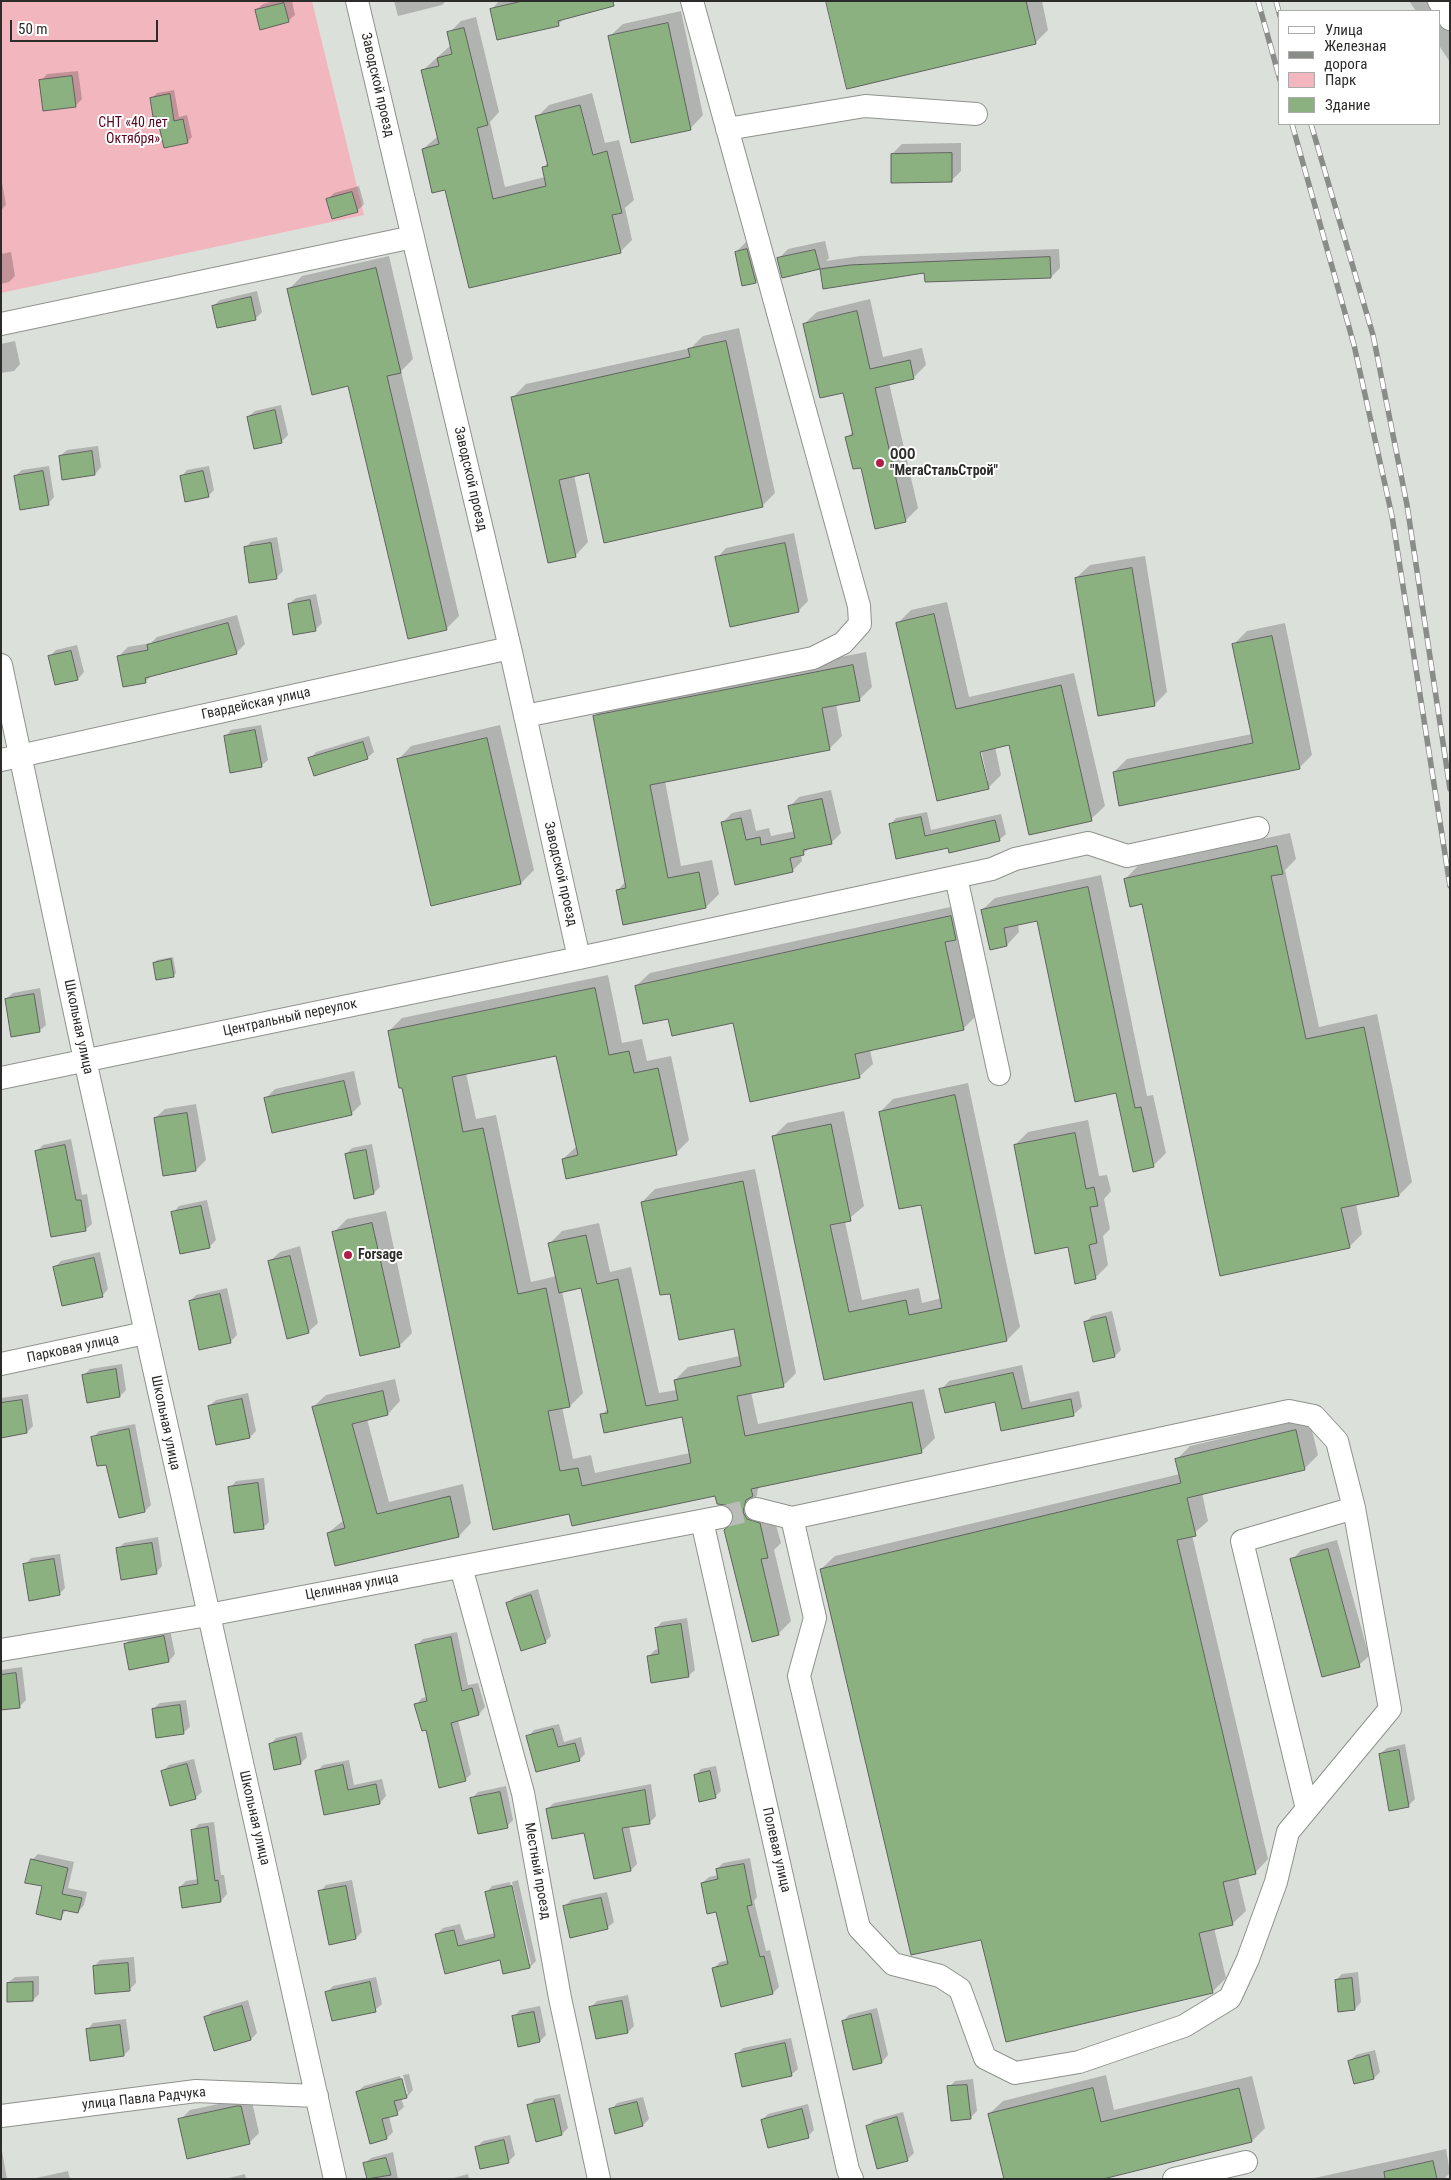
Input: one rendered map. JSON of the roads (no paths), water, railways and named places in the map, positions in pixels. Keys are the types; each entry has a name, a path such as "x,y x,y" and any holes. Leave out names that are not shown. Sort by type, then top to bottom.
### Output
{"street":[{"name":"Заводской проезд","path":"357,1 510,648 579,958"},
{"path":"525,716 813,658 843,643 860,624 859,606 692,1"},
{"path":"1439,1 1450,19"},
{"path":"727,129 865,106 976,114"},
{"path":"1,324 413,237"},
{"name":"Гвардейская улица","path":"10,758 510,648"},
{"name":"Школьная улица","path":"1,666 10,758 85,1060 335,2179"},
{"name":"Центральный переулок","path":"1,1078 579,958 956,877 992,869 1015,859 1088,843 1127,856 1258,828"},
{"path":"956,877 999,1074"},
{"name":"Парковая улица","path":"1,1364 146,1333"},
{"path":"756,1509 792,1518 1289,1411 1314,1416 1337,1441 1354,1508 1390,1709 1288,1832 1276,1882 1248,1959 1230,1998 1184,2026 1079,2062 1015,2072 985,2058 960,1989 940,1976 892,1964 859,1928 799,1676 815,1618 792,1518"},
{"path":"1307,1809 1242,1541 1354,1508"},
{"name":"Целинная улица","path":"1,1650 208,1614 711,1519"},
{"name":"Полевая улица","path":"711,1519 848,2170 852,2179"},
{"name":"Местный проезд","path":"461,1566 523,1793 560,1998 599,2179"},
{"name":"улица Павла Радчука","path":"1,2116 196,2091 317,2096"},
{"path":"1174,2179 1246,2162"}],"tunnel":[{"path":"721,1517 756,1509"}],"railway":[{"path":"1258,1 1278,73"},
{"path":"1276,1 1278,10"},
{"path":"1292,125 1354,345 1392,516 1450,886"},
{"path":"1311,125 1373,335 1407,505 1450,789"}],"place":[{"name":"ООО \"МегаСтальСтрой\"","path":"880,463"},
{"name":"Forsage","path":"348,1255"}],"park label":[{"name":"СНТ «40 лет Октября»","path":"133,132"}]}
